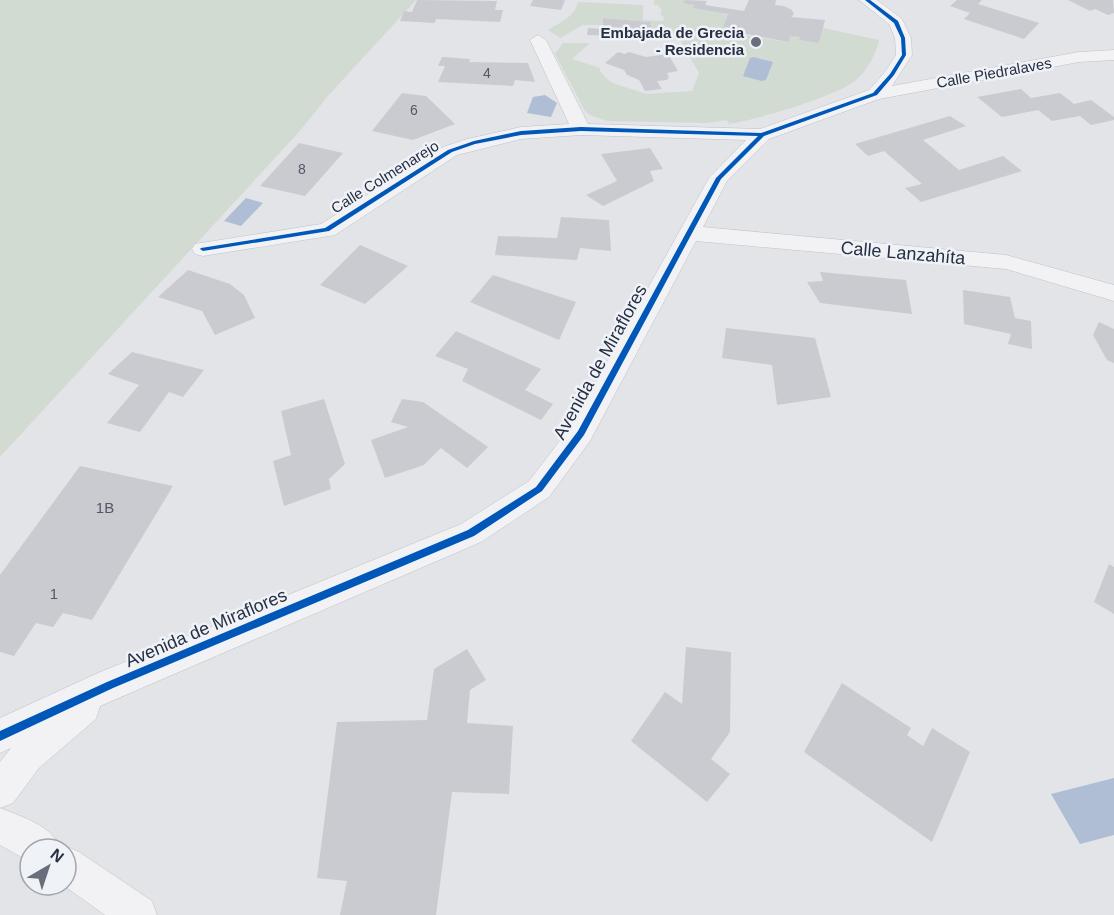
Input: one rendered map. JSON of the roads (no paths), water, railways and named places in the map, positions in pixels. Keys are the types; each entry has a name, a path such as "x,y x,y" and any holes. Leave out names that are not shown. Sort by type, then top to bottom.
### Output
{"street":[{"name":"Avenida de Miraflores","path":"0,736 110,685 471,533 539,489 581,433 719,177 762,135 875,94 892,75 904,55 903,38 896,22 867,0"},
{"path":"538,40 581,129"},
{"name":"Calle Piedralaves","path":"875,94 1079,57 1114,55"},
{"name":"Calle Colmenarejo","path":"203,249 327,230 450,151 474,143 521,133 581,129 762,135"},
{"name":"Calle Lanzahíta","path":"688,232 1006,262 1114,293"},
{"name":"Avenida de Miraflores","path":"0,790 27,756 110,685"},
{"path":"0,826 24,837"},
{"path":"78,873 138,915"}],"water":[{"path":"750,58 773,62 766,80 761,81 743,76"},
{"path":"545,95 557,103 551,117 527,113 533,97"},
{"path":"246,198 263,203 241,226 224,221"},
{"path":"1114,778 1114,835 1080,844 1051,794"}],"place":[{"name":"Embajada de Grecia - Residencia","path":"756,42"}]}
